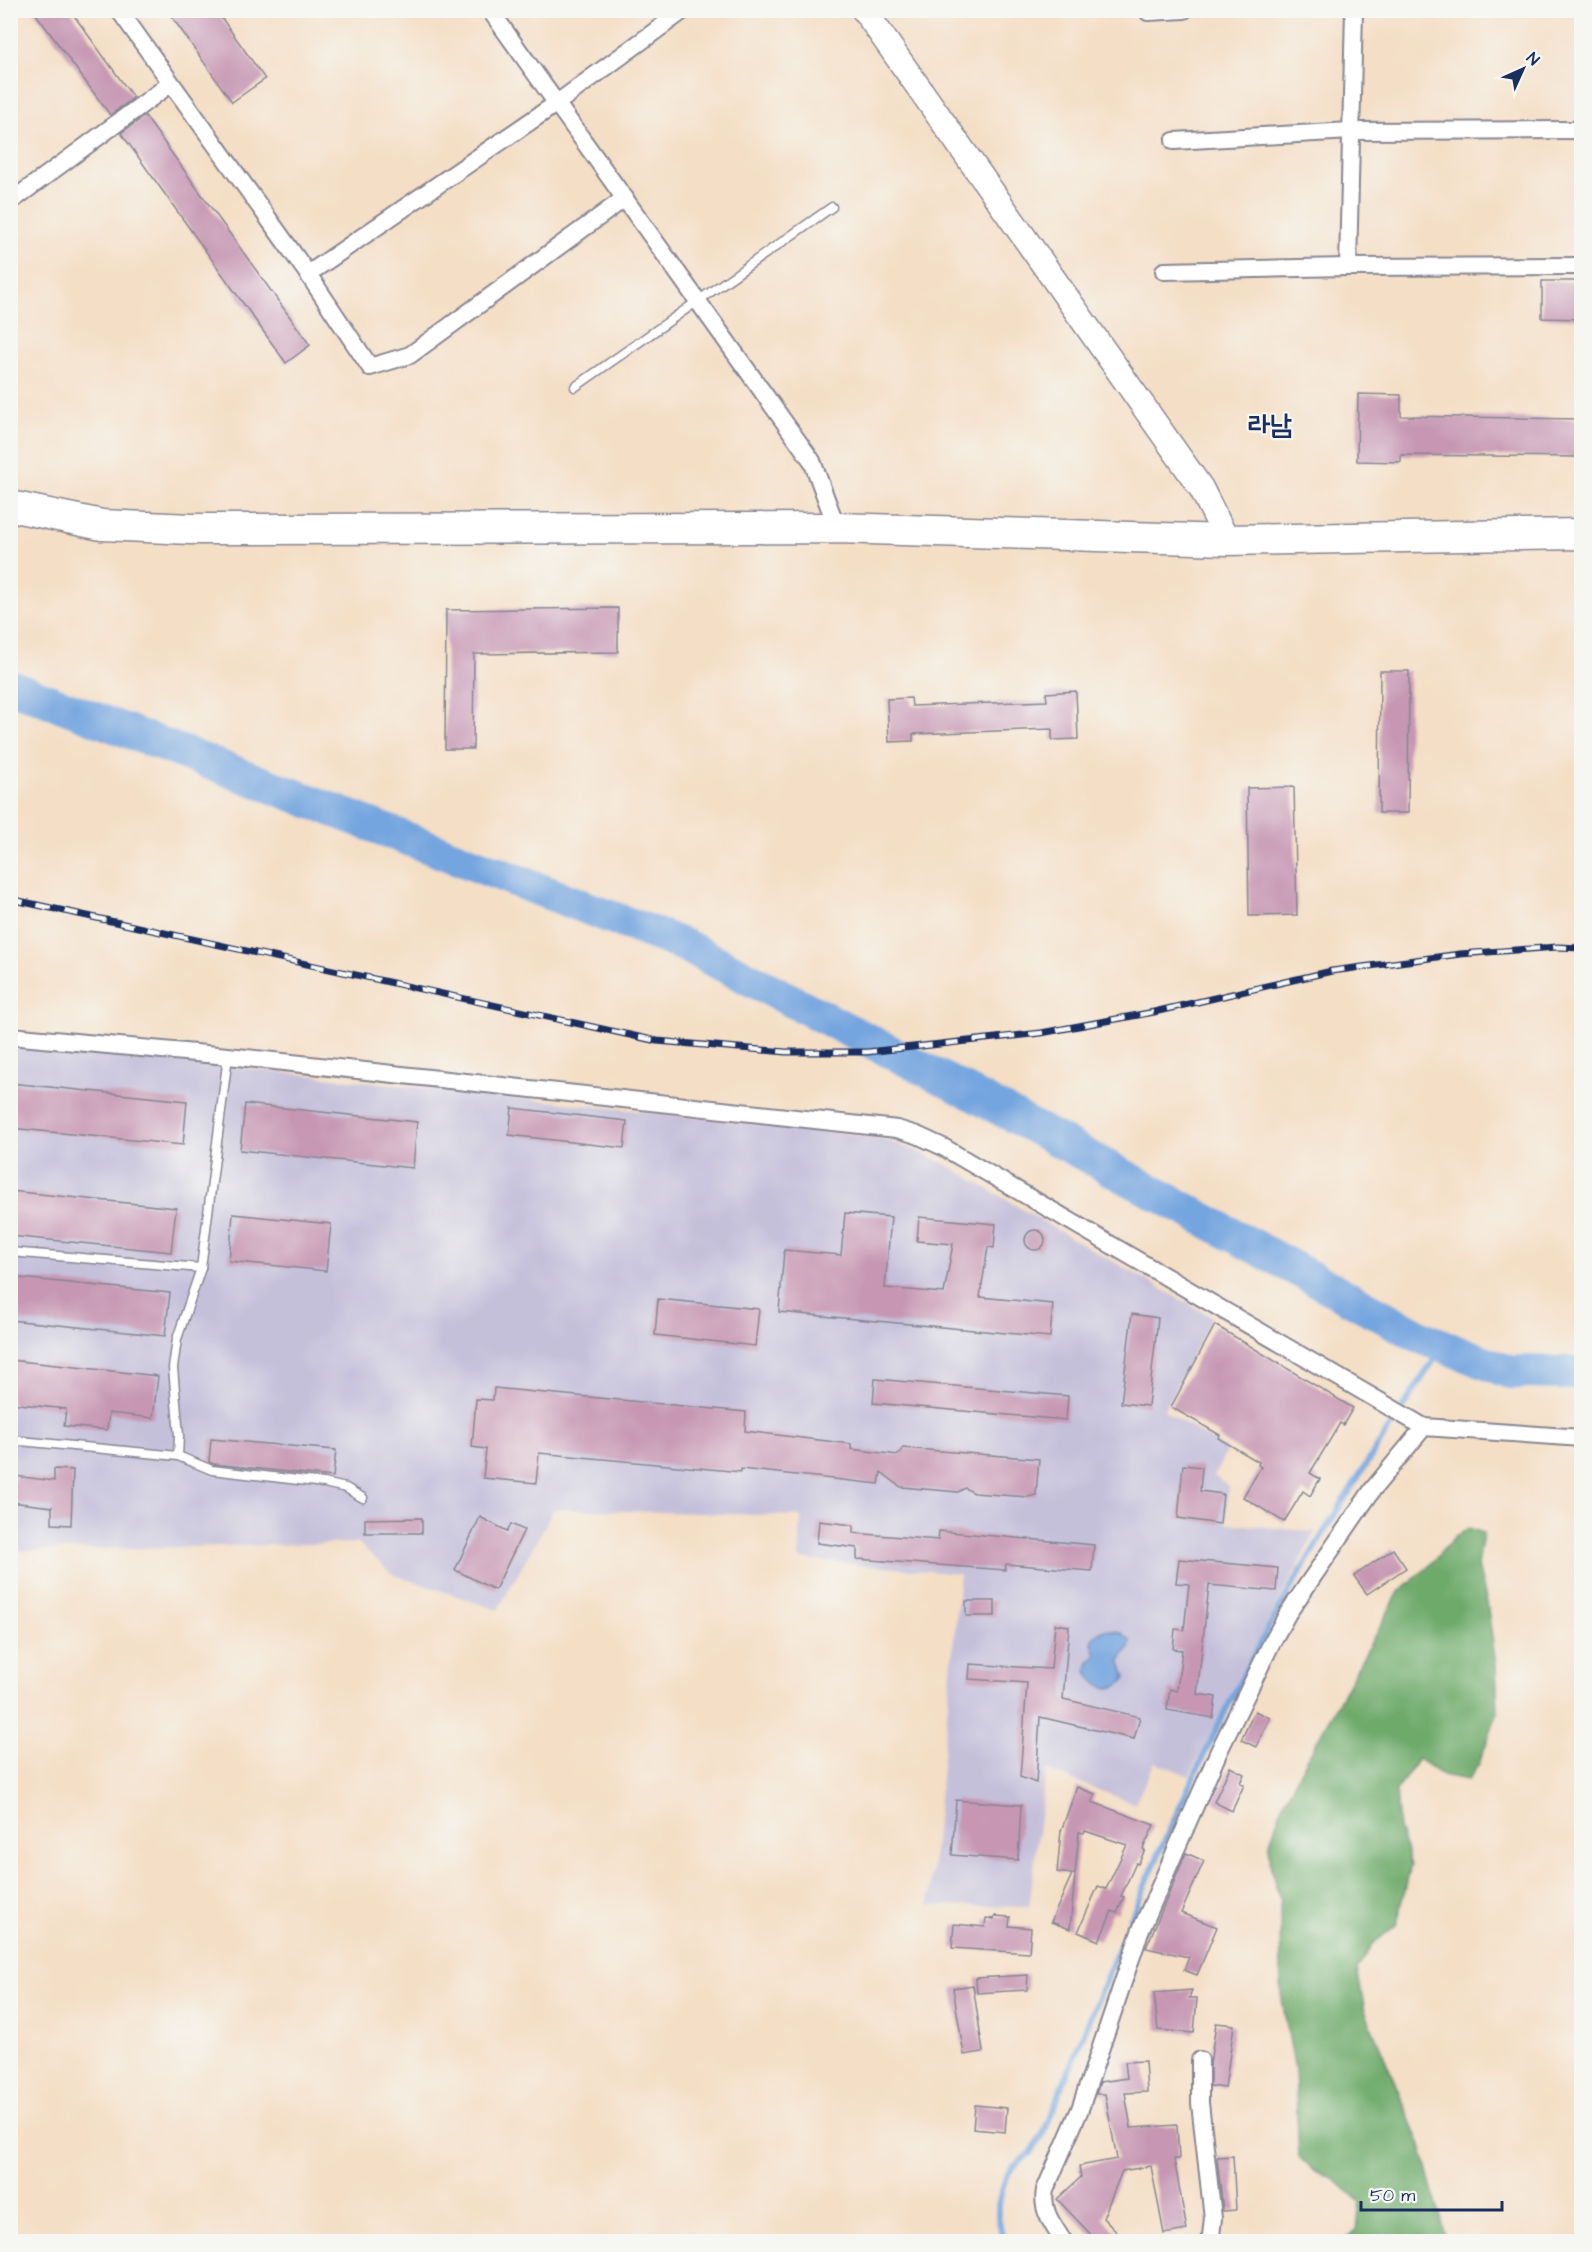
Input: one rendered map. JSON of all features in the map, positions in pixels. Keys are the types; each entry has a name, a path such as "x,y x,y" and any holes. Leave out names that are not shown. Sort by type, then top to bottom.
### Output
{"highway":[{"path":"10,506 102,525 191,529 837,528 1227,540 1581,534"}],"main road":[{"path":"864,10 1202,488 1227,540"}],"street":[{"path":"119,10 308,274 370,367 410,355 625,198"},
{"path":"490,10 812,461 837,528"},
{"path":"308,274 557,103 684,10"},
{"path":"1148,12 1184,10"},
{"path":"1347,267 1354,10"},
{"path":"10,202 170,84"},
{"path":"1174,141 1351,131 1581,130"},
{"path":"1164,270 1581,266"},
{"path":"10,1036 228,1056 897,1129 918,1135 954,1153 1424,1427 1581,1438"},
{"path":"1064,2241 1046,2213 1043,2201 1045,2190 1080,2109 1140,1932 1219,1751 1288,1613 1373,1489 1424,1427"},
{"path":"1200,2060 1200,2103 1213,2218 1208,2241"}],"lane":[{"path":"575,387 832,207"},
{"path":"177,1456 179,1436 173,1368 177,1339 201,1268 228,1056"},
{"path":"10,1252 201,1268"},
{"path":"10,1440 177,1456 212,1470 324,1483 346,1488 363,1498"}],"shaded area":[{"path":"10,1043 870,1136 915,1150 947,1165 1212,1317 1164,1410 1227,1450 1214,1476 1228,1485 1226,1523 1315,1532 1189,1776 1155,1762 1135,1804 1046,1770 1029,1907 929,1905 960,1574 799,1559 801,1516 554,1509 498,1610 392,1574 358,1543 11,1551"}],"green space":[{"path":"1469,1528 1483,1533 1478,1566 1487,1603 1496,1665 1498,1711 1479,1764 1468,1780 1442,1775 1418,1759 1396,1791 1399,1829 1411,1865 1397,1924 1373,1944 1357,1969 1365,2011 1421,2145 1445,2236 1442,2241 1341,2241 1357,2230 1360,2202 1335,2180 1313,2170 1299,2157 1295,2070 1281,1994 1280,1899 1271,1870 1269,1845 1284,1801 1399,1592 1429,1566 1455,1536"}],"water":[{"path":"1105,1630 1121,1632 1130,1640 1129,1648 1120,1660 1126,1677 1122,1683 1111,1688 1099,1685 1087,1670 1089,1662 1096,1655 1092,1643 1095,1635"}],"building":[{"path":"33,10 70,10 133,97 132,99 110,115"},
{"path":"167,10 216,10 265,79 232,102"},
{"path":"145,116 310,345 286,363 121,133"},
{"path":"1542,281 1581,281 1581,319 1542,318"},
{"path":"1358,394 1401,395 1401,416 1581,419 1581,457 1401,455 1401,462 1357,461"},
{"path":"618,608 618,652 474,654 473,749 445,749 446,610"},
{"path":"1380,671 1409,671 1408,813 1379,813"},
{"path":"1076,691 1078,739 1052,740 1052,729 913,734 913,741 889,742 887,699 911,698 912,706 1047,701 1046,693"},
{"path":"1294,787 1297,915 1249,916 1247,788"},
{"path":"10,1083 187,1101 183,1145 10,1128"},
{"path":"245,1104 417,1122 413,1168 240,1150"},
{"path":"512,1108 627,1121 624,1148 509,1135"},
{"path":"10,1191 176,1208 171,1252 10,1236"},
{"path":"845,1213 891,1217 885,1288 944,1293 953,1244 917,1241 919,1217 996,1224 994,1248 988,1247 980,1297 1053,1304 1050,1337 779,1312 784,1250 841,1255"},
{"path":"233,1214 331,1224 326,1271 229,1261"},
{"path":"1035,1230 1042,1233 1045,1240 1042,1247 1035,1250 1028,1247 1025,1240 1028,1233"},
{"path":"10,1277 170,1293 165,1336 10,1320"},
{"path":"658,1299 759,1309 755,1346 655,1335"},
{"path":"1132,1314 1158,1318 1148,1406 1121,1403"},
{"path":"1215,1325 1353,1408 1343,1425 1340,1423 1310,1473 1320,1479 1310,1496 1303,1491 1284,1522 1243,1497 1261,1467 1258,1465 1259,1462 1218,1438 1220,1435 1171,1407"},
{"path":"10,1360 158,1376 153,1418 109,1413 107,1430 64,1426 66,1409 10,1403"},
{"path":"875,1379 1068,1396 1066,1420 873,1403"},
{"path":"494,1388 746,1412 745,1431 851,1444 851,1449 898,1455 903,1448 1039,1459 1036,1495 1028,1497 974,1493 965,1488 958,1492 901,1487 881,1472 879,1484 741,1469 741,1472 539,1453 536,1483 483,1478 486,1449 472,1447 476,1399 493,1400"},
{"path":"211,1439 336,1450 333,1477 214,1464 209,1462"},
{"path":"1183,1465 1202,1467 1200,1491 1223,1494 1220,1524 1178,1518"},
{"path":"54,1469 73,1470 71,1525 52,1524 52,1507 11,1502 15,1476 54,1481"},
{"path":"480,1517 507,1531 511,1524 524,1530 495,1590 455,1570"},
{"path":"422,1518 422,1533 365,1533 365,1519"},
{"path":"819,1521 853,1525 853,1533 938,1540 939,1531 1094,1545 1092,1571 1006,1564 1005,1570 857,1559 857,1548 817,1543"},
{"path":"1393,1549 1406,1568 1367,1594 1354,1576"},
{"path":"1179,1559 1278,1568 1276,1591 1209,1585 1197,1694 1216,1697 1213,1718 1167,1710 1170,1689 1177,1691 1182,1650 1173,1649 1175,1629 1184,1630 1189,1584 1176,1583"},
{"path":"966,1601 995,1601 995,1616 966,1616"},
{"path":"1055,1624 1069,1626 1063,1699 1140,1717 1134,1739 1040,1717 1036,1783 1020,1777 1027,1683 969,1679 970,1664 1051,1669"},
{"path":"1255,1711 1270,1718 1256,1747 1241,1740"},
{"path":"1230,1767 1244,1774 1240,1783 1244,1785 1232,1811 1214,1802"},
{"path":"1077,1787 1095,1794 1092,1802 1154,1825 1143,1849 1145,1850 1138,1864 1136,1863 1121,1896 1124,1897 1117,1913 1112,1911 1099,1941 1078,1932 1098,1886 1106,1889 1127,1845 1085,1831 1084,1833 1079,1832 1070,1929 1051,1922 1072,1874 1057,1872 1061,1831"},
{"path":"956,1800 1021,1805 1018,1860 952,1855"},
{"path":"1186,1853 1204,1861 1181,1913 1217,1927 1197,1975 1184,1970 1189,1957 1146,1948"},
{"path":"995,1916 1010,1917 1009,1926 1031,1928 1029,1953 952,1948 954,1924 985,1927 986,1918 994,1919"},
{"path":"1028,1975 1027,1990 977,1993 976,1978"},
{"path":"973,1985 983,2052 964,2055 953,1988"},
{"path":"1192,1990 1189,1998 1197,1998 1194,2033 1158,2030 1154,1993"},
{"path":"1216,2023 1234,2025 1225,2088 1210,2086 1210,2064"},
{"path":"1145,2061 1147,2092 1125,2093 1131,2128 1177,2125 1179,2159 1174,2159 1187,2230 1164,2234 1151,2166 1122,2171 1103,2218 1125,2241 1097,2241 1057,2199 1081,2177 1079,2166 1117,2159 1105,2094 1096,2094 1100,2082 1127,2078 1125,2062"},
{"path":"975,2105 1007,2108 1005,2132 973,2129"},
{"path":"1233,2156 1236,2210 1223,2211 1217,2157"}],"waterway":[{"path":"10,686 686,946 976,1096 1423,1338 1509,1372 1582,1373"},
{"path":"1403,1407 1443,1346"},
{"path":"1004,2242 998,2217 998,2205 1006,2177 1012,2168 1031,2153 1044,2132 1145,1887 1199,1766 1290,1590 1340,1505 1393,1422"}],"railway":[{"path":"10,899 657,1041 786,1052 867,1052 1041,1033 1154,1012 1332,971 1460,954 1557,947 1582,948"}],"district":[{"name":"라남","path":"1270,424"}]}
